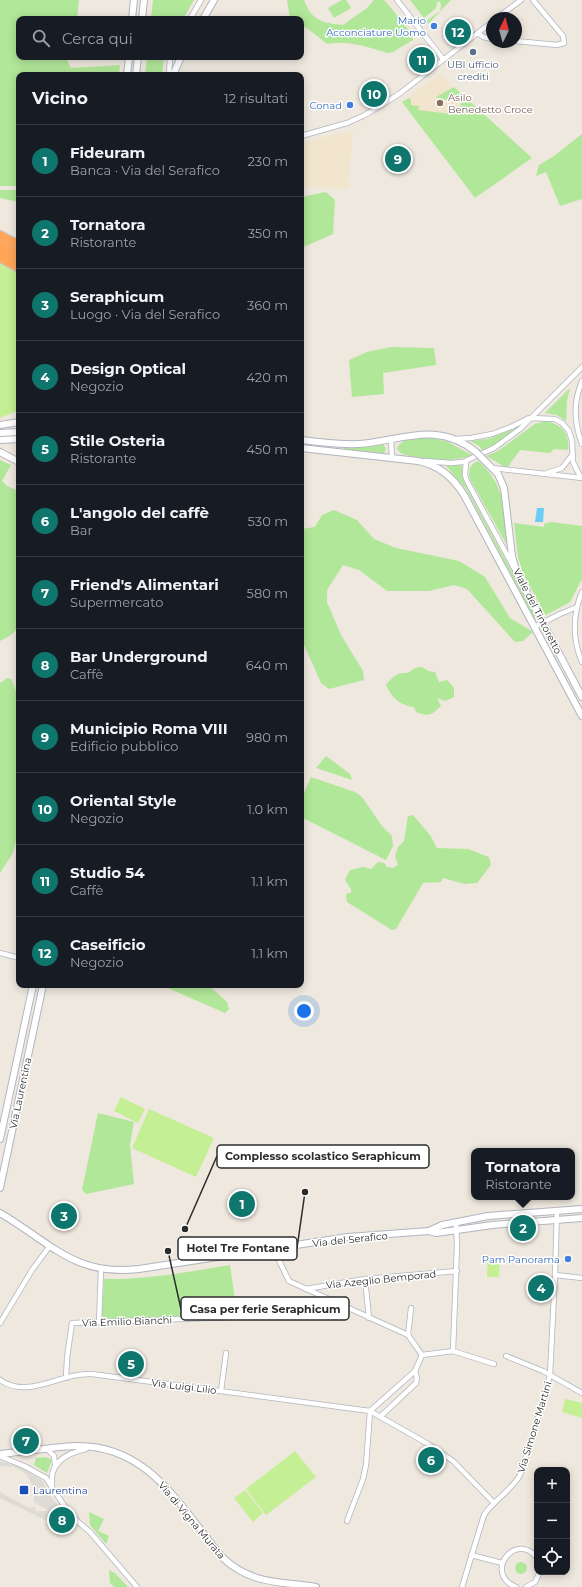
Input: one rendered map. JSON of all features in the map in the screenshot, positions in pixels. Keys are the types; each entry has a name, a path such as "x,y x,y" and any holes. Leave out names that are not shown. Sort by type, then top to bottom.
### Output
{"highway":[{"path":"0,235 16,243"},
{"path":"0,244 16,252"},
{"path":"0,251 16,259"},
{"path":"0,258 16,266"}],"main road":[{"path":"132,16 134,0"},
{"path":"142,16 144,0"},
{"path":"205,16 214,0"},
{"path":"127,72 129,60"},
{"path":"136,72 138,60"},
{"path":"174,72 180,60"},
{"path":"0,425 16,422"},
{"path":"0,433 16,432"},
{"name":"Viale del Tintoretto","path":"304,440 346,444 367,443 422,434 436,435 453,439 476,452 487,462 499,476 504,488 512,556 518,574 582,697"},
{"path":"0,440 16,439"},
{"name":"Viale del Tintoretto","path":"304,448 407,459 426,463 439,468 452,479 460,489 582,716"},
{"path":"0,452 16,460"},
{"name":"Via Laurentina","path":"0,1139 32,988"},
{"name":"Via Laurentina","path":"0,1188 42,988"},
{"name":"Via del Serafico","path":"429,1231 442,1225 497,1215 582,1209"},
{"name":"Via del Serafico","path":"0,1213 49,1246 78,1262 101,1269 131,1270 348,1237 429,1231 436,1233 503,1224 582,1218"},
{"name":"Via di Vigna Murata","path":"0,1455 74,1446 101,1448 121,1454 149,1470 170,1491 223,1558 241,1572 258,1579 316,1587"}],"street":[{"path":"192,16 201,0"},
{"path":"397,0 443,59"},
{"path":"505,12 521,0"},
{"path":"522,42 558,45 564,43 563,36 533,0"},
{"path":"304,135 340,125 369,113 395,97 486,27"},
{"path":"478,33 486,38"},
{"path":"169,72 170,60"},
{"path":"407,459 451,463 466,462 494,448 510,437 582,368"},
{"path":"582,381 576,396 574,412 576,426 582,444"},
{"path":"453,439 471,438 492,434 529,418 550,418 562,423 567,428 571,436 572,455 575,468 582,478"},
{"path":"391,439 392,458"},
{"path":"542,474 562,468 572,455"},
{"path":"466,462 465,475 467,481 518,574"},
{"path":"492,468 582,478"},
{"path":"582,592 577,607 575,626 575,637 582,662"},
{"path":"534,627 577,607"},
{"path":"0,953 16,957"},
{"path":"26,1020 35,1023"},
{"name":"Via Simone Martini","path":"462,1587 481,1521 487,1510 516,1482 520,1476 550,1375 557,1211"},
{"path":"453,1351 457,1271 456,1223"},
{"path":"0,1323 32,1270 49,1246"},
{"path":"273,1248 289,1281 408,1335 422,1355"},
{"path":"99,1322 101,1269"},
{"name":"Via Azeglio Bemporad","path":"306,1289 365,1279 457,1271"},
{"path":"555,1276 582,1278"},
{"path":"365,1279 369,1318"},
{"path":"408,1335 411,1308"},
{"name":"Via Emilio Bianchi","path":"66,1378 72,1323 262,1316"},
{"path":"422,1355 453,1351 494,1364"},
{"path":"221,1391 226,1353"},
{"path":"347,1521 363,1478 366,1465 370,1411 414,1371 422,1355"},
{"path":"506,1356 550,1375 582,1393"},
{"path":"380,1417 416,1383 417,1378 414,1371"},
{"name":"Via Luigi Lilio","path":"0,1380 11,1386 25,1388 77,1375 92,1374 370,1411"},
{"path":"370,1411 428,1444 453,1461 494,1503"},
{"path":"55,1464 74,1452 91,1448"},
{"path":"47,1449 54,1456 55,1464 52,1478 53,1487"},
{"path":"0,1455 40,1474 53,1487 63,1504 90,1532 137,1587"},
{"path":"516,1587 505,1580 502,1574 502,1563 508,1554 517,1549 528,1550 534,1555"},
{"path":"471,1555 502,1563"},
{"path":"526,1587 535,1582 538,1575"}],"shaded area":[{"name":"Asilo Benedetto Croce","path":"440,74 475,107 451,133 428,131 405,100"},
{"path":"353,130 348,189 304,187 304,142"},
{"path":"0,1461 17,1466 41,1480 51,1497 75,1525 73,1530 70,1532 73,1527 67,1524 64,1529 0,1498 0,1492 31,1509 32,1507 36,1509 36,1513 38,1511 47,1510 34,1502 34,1488 26,1474 15,1467 0,1466"}],"green space":[{"path":"0,0 79,0 77,16 16,16 16,60 67,60 71,68 120,65 119,72 16,72 16,186 0,186"},
{"path":"153,0 194,0 185,16 151,16"},
{"path":"287,0 304,0 309,10 316,18 329,23 343,25 367,8 374,0 383,0 412,34 413,40 393,52 387,53 365,46 342,43 327,44 304,27 304,16 290,16"},
{"path":"342,0 346,0 351,8 334,18 328,8"},
{"path":"410,0 451,0 428,24 426,21 440,11 440,1 436,3 437,5 435,9 424,18"},
{"path":"147,60 164,60 162,72 145,72"},
{"path":"454,87 532,158 475,198 402,102 409,98 411,100 411,105 419,106 418,110 460,115 461,102 436,98"},
{"path":"582,134 582,199 560,206 546,172 536,176 539,165 554,156"},
{"path":"0,190 16,190 16,201 0,198"},
{"path":"326,192 335,200 333,234 304,247 304,196"},
{"path":"0,263 16,271 16,411 0,418"},
{"path":"391,347 434,348 436,365 383,373 384,394 352,397 349,360 367,352"},
{"path":"570,388 567,401 566,421 557,415 545,413"},
{"path":"546,421 557,425 564,431 568,439 568,450 554,449 550,453 520,450 507,468 486,456 498,451 535,424"},
{"path":"515,428 503,439 483,451 479,446 470,441 488,439"},
{"path":"423,437 446,441 472,455 464,458 437,460 402,454 397,449 404,441"},
{"path":"383,444 386,449 384,453 344,449 344,447 365,447"},
{"path":"0,460 11,465 2,481 7,486 16,490 16,629 11,635 0,641"},
{"path":"478,461 494,479 499,489 505,510 507,545 470,479 470,468"},
{"path":"462,465 462,477 464,482 537,619 535,620 466,489 446,466"},
{"path":"334,510 357,520 374,539 396,548 459,561 485,577 510,618 533,632 523,641 515,642 467,589 454,585 429,591 387,591 359,570 343,565 327,590 327,602 341,635 363,671 364,680 329,689 321,683 304,645 304,529 315,527 322,515"},
{"path":"551,522 582,526 582,579 570,602 545,615 523,573 518,557 514,523 544,527 544,524"},
{"path":"422,667 428,671 435,672 439,682 447,680 454,688 454,697 445,701 437,698 441,706 427,715 416,712 414,707 401,703 394,697 386,685 402,673 408,673 415,668"},
{"path":"7,678 11,679 16,693 16,840 13,853 0,873 0,683"},
{"path":"326,756 350,774 352,780 316,768"},
{"path":"311,777 355,792 362,797 382,826 392,836 393,846 386,860 304,819 304,793"},
{"path":"413,815 430,835 437,848 468,849 489,857 491,865 477,883 465,884 443,878 441,882 423,883 396,929 392,930 347,902 346,895 351,893 351,889 345,880 350,870 363,867 371,869 378,862 384,863 387,867 393,868 398,865 395,856 398,847 404,841 408,816"},
{"path":"168,988 211,988 227,1002 229,1009 225,1013"},
{"path":"121,1097 145,1109 138,1123 114,1111"},
{"path":"149,1109 214,1138 196,1177 132,1148"},
{"path":"98,1113 134,1122 130,1145 134,1184 86,1194 82,1190"},
{"path":"488,1257 500,1257 499,1277 487,1277"},
{"path":"230,1265 237,1314 110,1319 105,1318 102,1315 104,1279 151,1277"},
{"path":"565,1399 582,1403 582,1418 562,1412"},
{"path":"295,1451 316,1477 266,1515 246,1489"},
{"path":"46,1457 52,1460 47,1473 34,1465 36,1458"},
{"path":"245,1490 263,1513 253,1522 234,1498"},
{"path":"89,1512 104,1519 98,1531 109,1536 106,1544 90,1525"},
{"path":"519,1562 523,1562 527,1568 523,1574 519,1574 515,1570 515,1566"},
{"path":"109,1570 115,1573 128,1587 114,1587 110,1583"}],"water":[{"path":"537,508 544,508 543,522 535,522"}],"place":[{"name":"Mario Acconciature Uomo","path":"434,26"},
{"name":"Caseificio","path":"458,32"},
{"name":"UBI ufficio crediti","path":"473,52"},
{"name":"Studio 54","path":"422,60"},
{"name":"Oriental Style","path":"374,94"},
{"name":"Asilo Benedetto Croce","path":"440,103"},
{"name":"Conad","path":"350,105"},
{"name":"Municipio Roma VIII","path":"398,159"},
{"name":"Hotel Tre Fontane","path":"305,1192"},
{"name":"Fideuram","path":"242,1204"},
{"name":"Seraphicum","path":"64,1216"},
{"name":"Tornatora","path":"523,1228"},
{"name":"Complesso scolastico Seraphicum","path":"185,1229"},
{"name":"Casa per ferie Seraphicum","path":"168,1251"},
{"name":"Pam Panorama","path":"568,1259"},
{"name":"Design Optical","path":"541,1288"},
{"name":"Stile Osteria","path":"131,1364"},
{"name":"Friend's Alimentari","path":"26,1441"},
{"name":"L'angolo del caffè","path":"431,1460"},
{"name":"Laurentina","path":"24,1490"},
{"name":"Bar Underground","path":"62,1520"}]}
